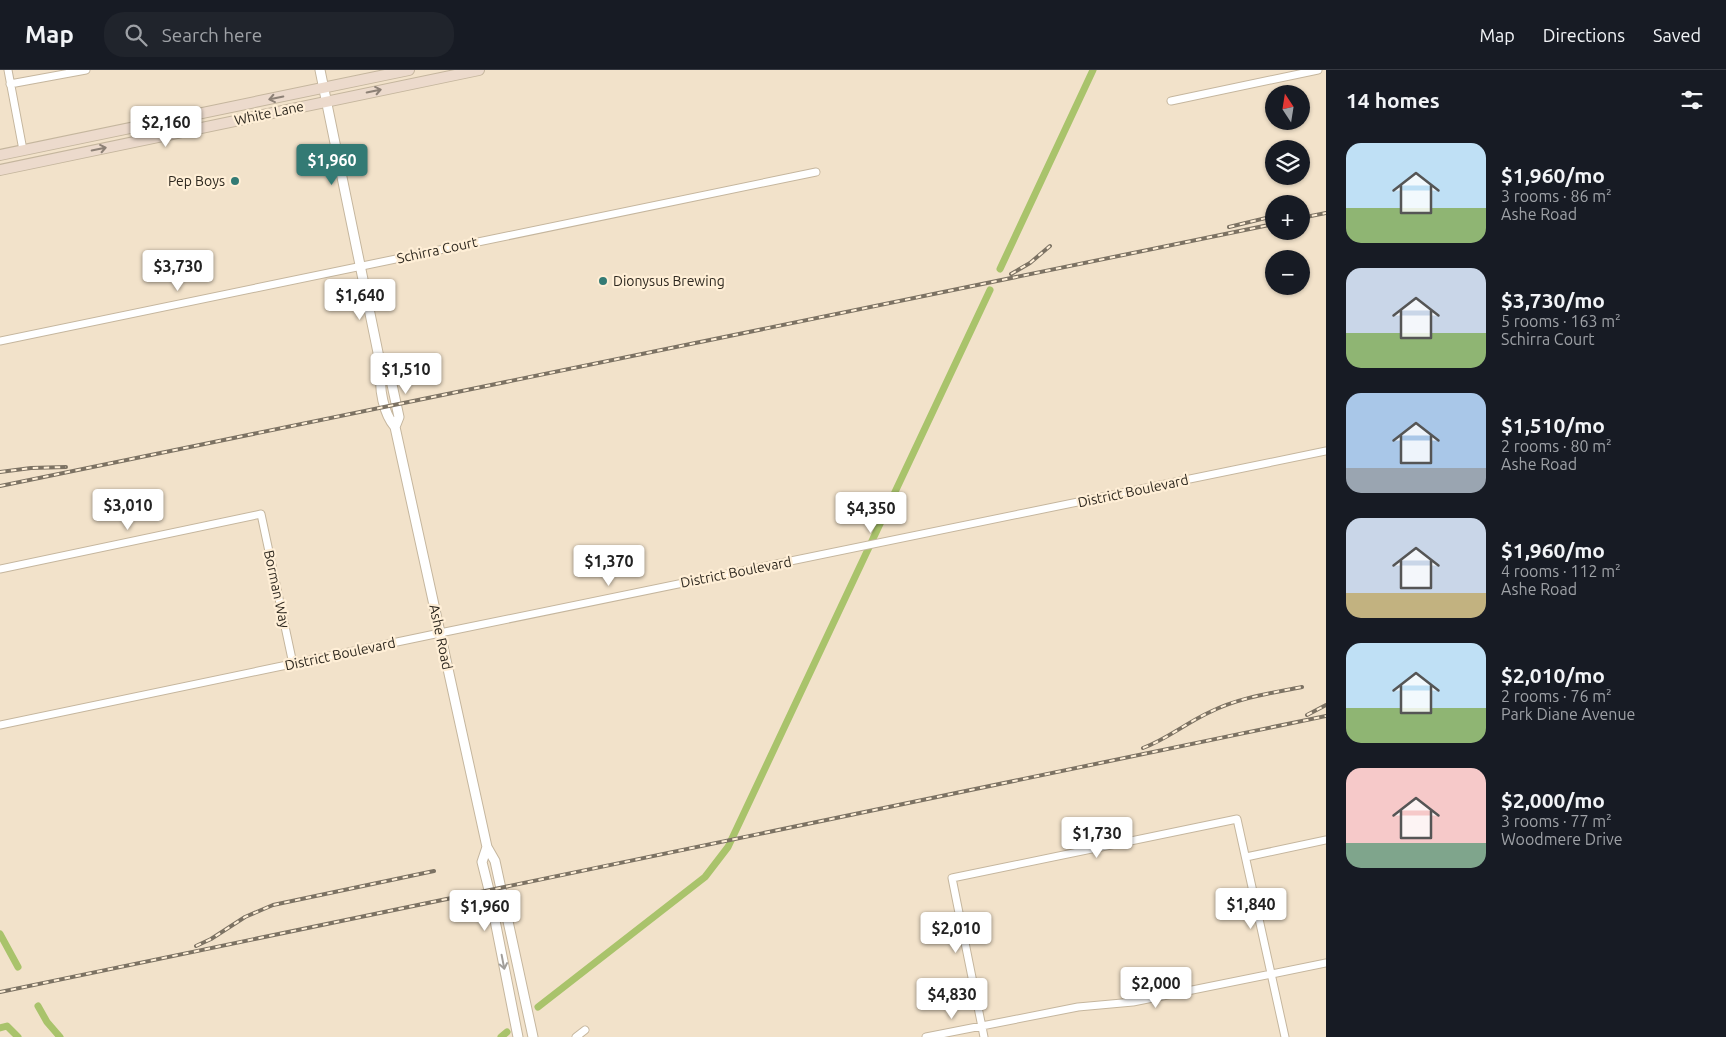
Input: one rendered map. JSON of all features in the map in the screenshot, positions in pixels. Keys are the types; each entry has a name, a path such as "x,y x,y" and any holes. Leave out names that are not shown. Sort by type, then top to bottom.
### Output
{"main road":[{"name":"White Lane","path":"0,155 409,70"},
{"path":"424,81 453,70"},
{"name":"White Lane","path":"0,168 475,70"},
{"path":"126,143 130,136 178,118"},
{"path":"53,158 55,154 93,136"},
{"path":"0,168 21,158 23,150"}],"street":[{"path":"8,70 23,150"},
{"path":"10,84 86,70"},
{"name":"Ashe Road","path":"320,70 382,372 380,381 384,406 388,419 395,427 487,847 495,861 532,1033"},
{"path":"1172,101 1318,70"},
{"name":"Schirra Court","path":"0,341 816,172"},
{"name":"District Boulevard","path":"0,725 1326,451"},
{"name":"Borman Way","path":"0,569 261,514 293,664"},
{"path":"984,1037 952,878 1237,819 1285,1037"},
{"path":"1246,857 1326,840"},
{"name":"Ashe Road","path":"487,847 482,862 518,1037"},
{"path":"926,1037 1078,1007 1133,1002 1326,963"},
{"path":"576,1037 585,1030"}],"waterway":[{"path":"1000,269 1093,70"},
{"path":"538,1007 705,877 728,847 990,290"},
{"path":"0,934 18,967"},
{"path":"38,1006 47,1022 60,1037"},
{"path":"0,1028 7,1026 18,1037"},
{"path":"501,1037 507,1032"}],"railway":[{"path":"1310,216 1326,213"},
{"path":"1229,227 1265,218"},
{"path":"0,486 1265,226"},
{"path":"1011,274 1030,263 1050,246"},
{"path":"0,472 31,468 66,467"},
{"path":"1143,748 1221,707 1255,696 1302,687"},
{"path":"1307,715 1326,705"},
{"path":"0,992 1326,716"},
{"path":"196,946 211,939 245,917 273,905 434,871"}],"place":[{"name":"Pep Boys","path":"235,181"},
{"name":"Dionysus Brewing","path":"603,281"}]}
